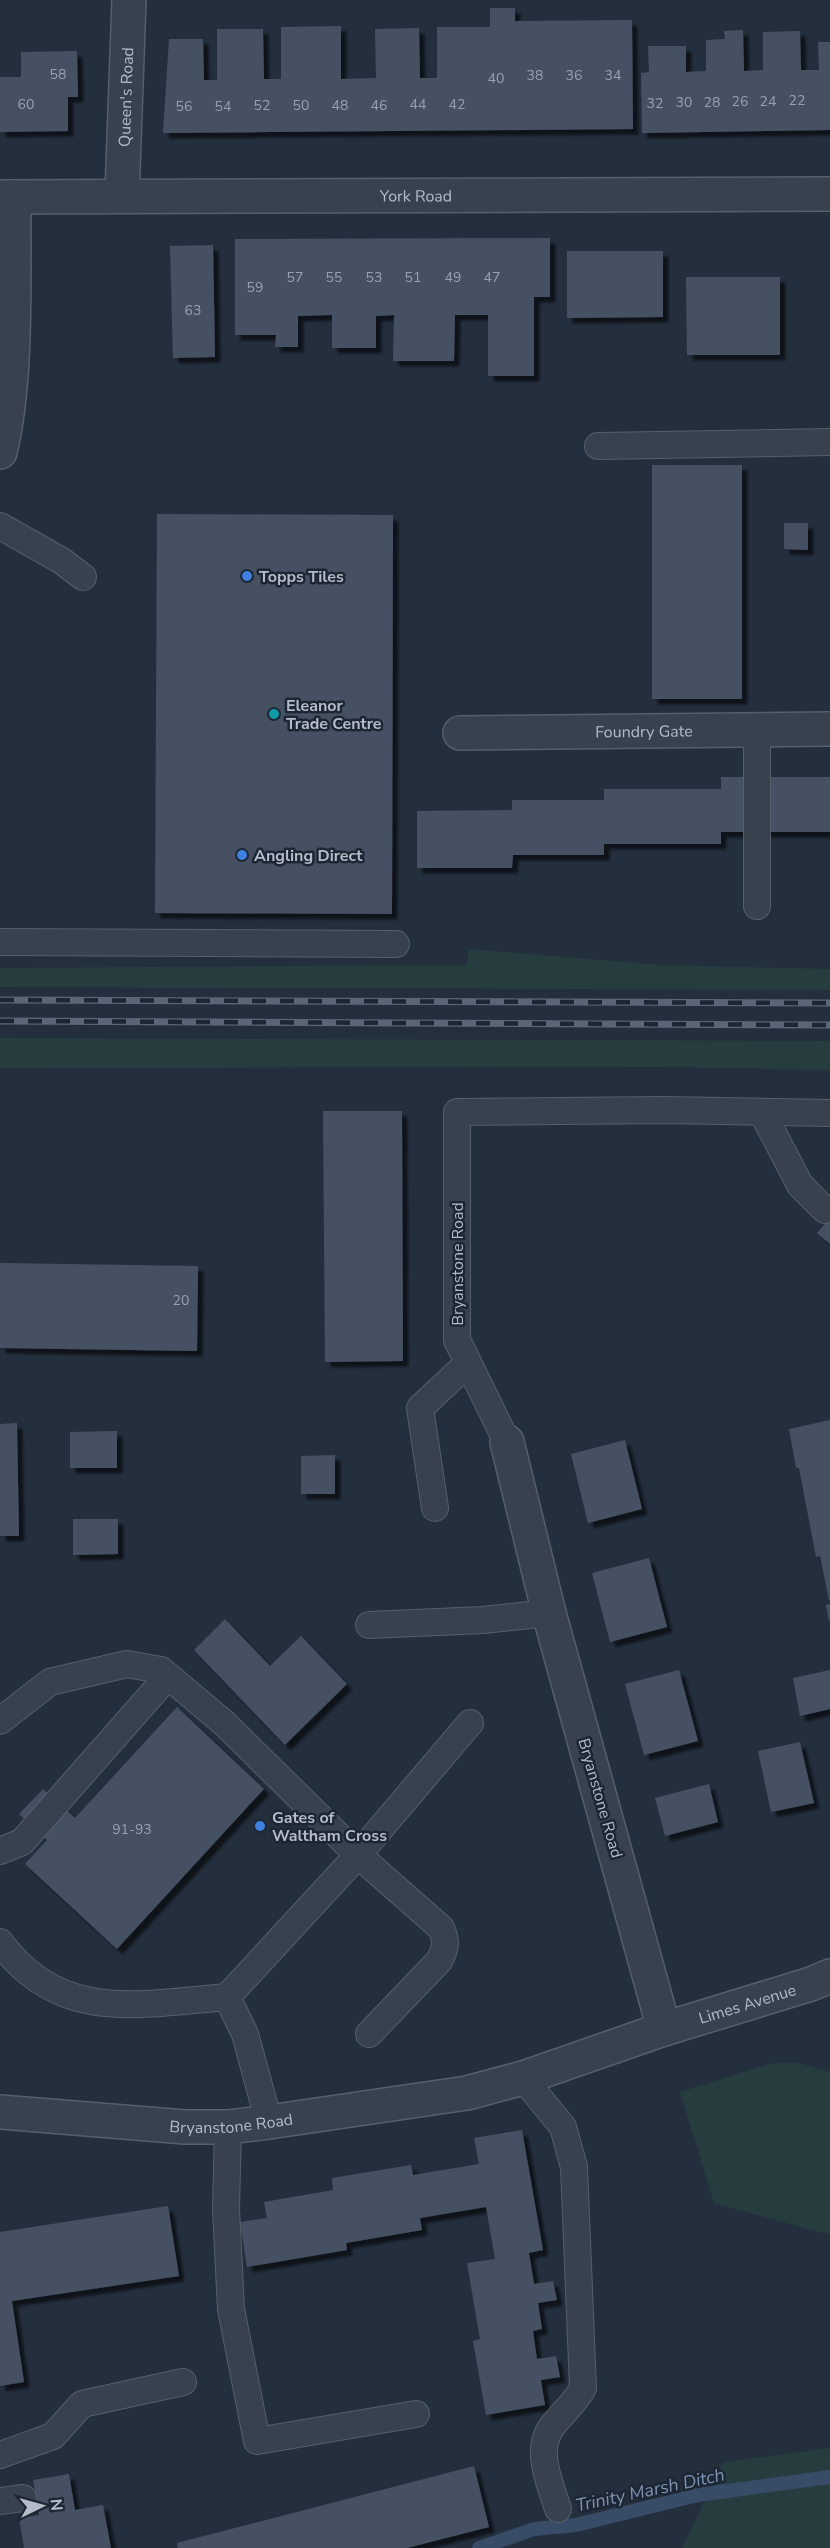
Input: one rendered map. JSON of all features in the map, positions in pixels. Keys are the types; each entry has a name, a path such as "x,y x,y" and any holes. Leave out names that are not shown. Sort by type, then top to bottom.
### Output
{"street":[{"name":"Queen's Road","path":"122,195 129,0"},
{"name":"York Road","path":"7,197 830,194"},
{"path":"0,452 7,410 11,356 7,197"},
{"name":"Foundry Gate","path":"460,733 830,729"},
{"name":"Bryanstone Road","path":"0,2112 185,2127 228,2127 268,2122 467,2093 523,2078 664,2029 549,1613 507,1442"},
{"name":"Limes Avenue","path":"664,2029 812,1984 830,1976"}],"lane":[{"path":"598,446 830,442"},
{"path":"0,526 62,561 83,577"},
{"path":"757,730 757,906"},
{"path":"0,942 396,945"},
{"name":"Bryanstone Road","path":"507,1442 457,1340 457,1113 664,1110 762,1112"},
{"path":"825,1210 800,1185 762,1112 830,1113"},
{"path":"435,1508 420,1408 468,1363"},
{"path":"369,1625 483,1620 549,1613"},
{"path":"0,1721 50,1682 127,1664 161,1670 224,1722 358,1855 441,1928 446,1938 445,1950 439,1961 369,2034"},
{"path":"0,1851 22,1842 168,1676"},
{"path":"0,1942 11,1957 58,1993 99,2004 141,2005 227,1997 358,1855 470,1723"},
{"path":"227,1997 245,2034 268,2122"},
{"path":"523,2078 563,2127 570,2148 576,2191 583,2388 575,2403 552,2425 544,2440 546,2469 558,2510"},
{"path":"228,2127 226,2209 231,2309 257,2441 416,2414"},
{"path":"0,2455 53,2436 82,2404 183,2382"}],"green space":[{"path":"468,949 661,965 830,969 830,990 0,987 0,968 467,965"},
{"path":"0,1038 830,1041 830,1070 667,1067 0,1068"},
{"path":"795,2062 830,2072 830,2235 714,2203 680,2092 769,2064"},
{"path":"830,2448 830,2548 682,2548 723,2462"}],"building":[{"path":"490,8 515,8 515,21 632,20 633,129 163,133 169,39 203,39 204,80 217,80 217,29 263,29 264,79 281,79 281,27 341,26 341,79 376,78 375,29 419,28 420,78 437,78 437,27 490,27"},
{"path":"743,30 744,71 763,70 763,32 800,31 801,70 819,70 818,42 830,42 830,130 642,133 641,73 649,72 648,46 686,46 686,72 706,71 706,40 725,39 724,31"},
{"path":"77,51 78,97 68,97 68,131 0,132 0,77 21,77 21,52"},
{"path":"550,238 550,297 534,297 534,376 488,376 488,315 455,315 454,361 393,361 394,315 376,316 376,348 332,348 332,315 298,316 298,347 275,347 276,335 235,335 235,239"},
{"path":"213,245 215,357 173,358 170,246"},
{"path":"567,251 663,251 663,317 567,318"},
{"path":"686,277 780,277 780,355 687,355"},
{"path":"652,465 742,465 742,699 652,699"},
{"name":"Eleanor Trade Centre","path":"157,514 393,515 392,914 155,913"},
{"path":"784,523 808,523 808,550 784,549"},
{"path":"721,777 830,777 830,832 721,832 721,844 604,844 604,855 513,855 512,868 417,868 417,811 512,810 512,800 604,800 604,789 721,789"},
{"path":"323,1111 402,1111 403,1361 325,1362"},
{"path":"830,1218 830,1244 817,1233"},
{"path":"0,1263 198,1266 197,1351 0,1348"},
{"path":"830,1420 829,1600 820,1556 816,1557 789,1429"},
{"path":"17,1423 19,1536 0,1536 0,1424"},
{"path":"117,1431 117,1468 70,1468 70,1432"},
{"path":"625,1440 642,1509 588,1523 571,1454"},
{"path":"335,1455 335,1494 301,1494 301,1456"},
{"path":"73,1519 118,1519 118,1554 73,1555"},
{"path":"649,1558 667,1627 610,1642 592,1573"},
{"path":"830,1604 830,1621 829,1621 826,1605"},
{"path":"225,1619 270,1666 301,1636 347,1684 285,1745 194,1650"},
{"path":"679,1670 698,1741 644,1755 625,1684"},
{"path":"830,1670 830,1709 800,1716 793,1678"},
{"path":"177,1707 264,1789 117,1949 25,1864 47,1840 19,1814 43,1789 75,1818"},
{"path":"800,1742 814,1803 771,1812 758,1751"},
{"path":"709,1784 718,1822 665,1836 655,1798"},
{"path":"522,2130 543,2250 529,2253 534,2284 553,2281 557,2300 538,2303 542,2329 533,2331 537,2359 556,2356 560,2377 541,2380 545,2405 486,2415 473,2341 480,2339 467,2263 495,2259 486,2207 420,2218 422,2230 346,2243 347,2250 247,2267 240,2222 267,2218 264,2202 333,2190 332,2178 411,2165 413,2175 479,2164 474,2138"},
{"path":"168,2206 179,2276 12,2301 24,2382 0,2386 0,2232"},
{"path":"474,2466 489,2527 407,2548 178,2548 177,2543"},
{"path":"69,2474 75,2510 103,2505 111,2548 24,2548 19,2518 39,2515 33,2480"}],"waterway":[{"name":"Trinity Marsh Ditch","path":"479,2548 534,2529 576,2525 698,2495 830,2477"}],"railway":[{"path":"0,1000 830,1003"},
{"path":"0,1021 830,1025"}],"place":[{"name":"Topps Tiles","path":"247,576"},
{"name":"Eleanor Trade Centre","path":"274,714"},
{"name":"Angling Direct","path":"242,855"},
{"name":"Gates of Waltham Cross","path":"260,1826"}]}
